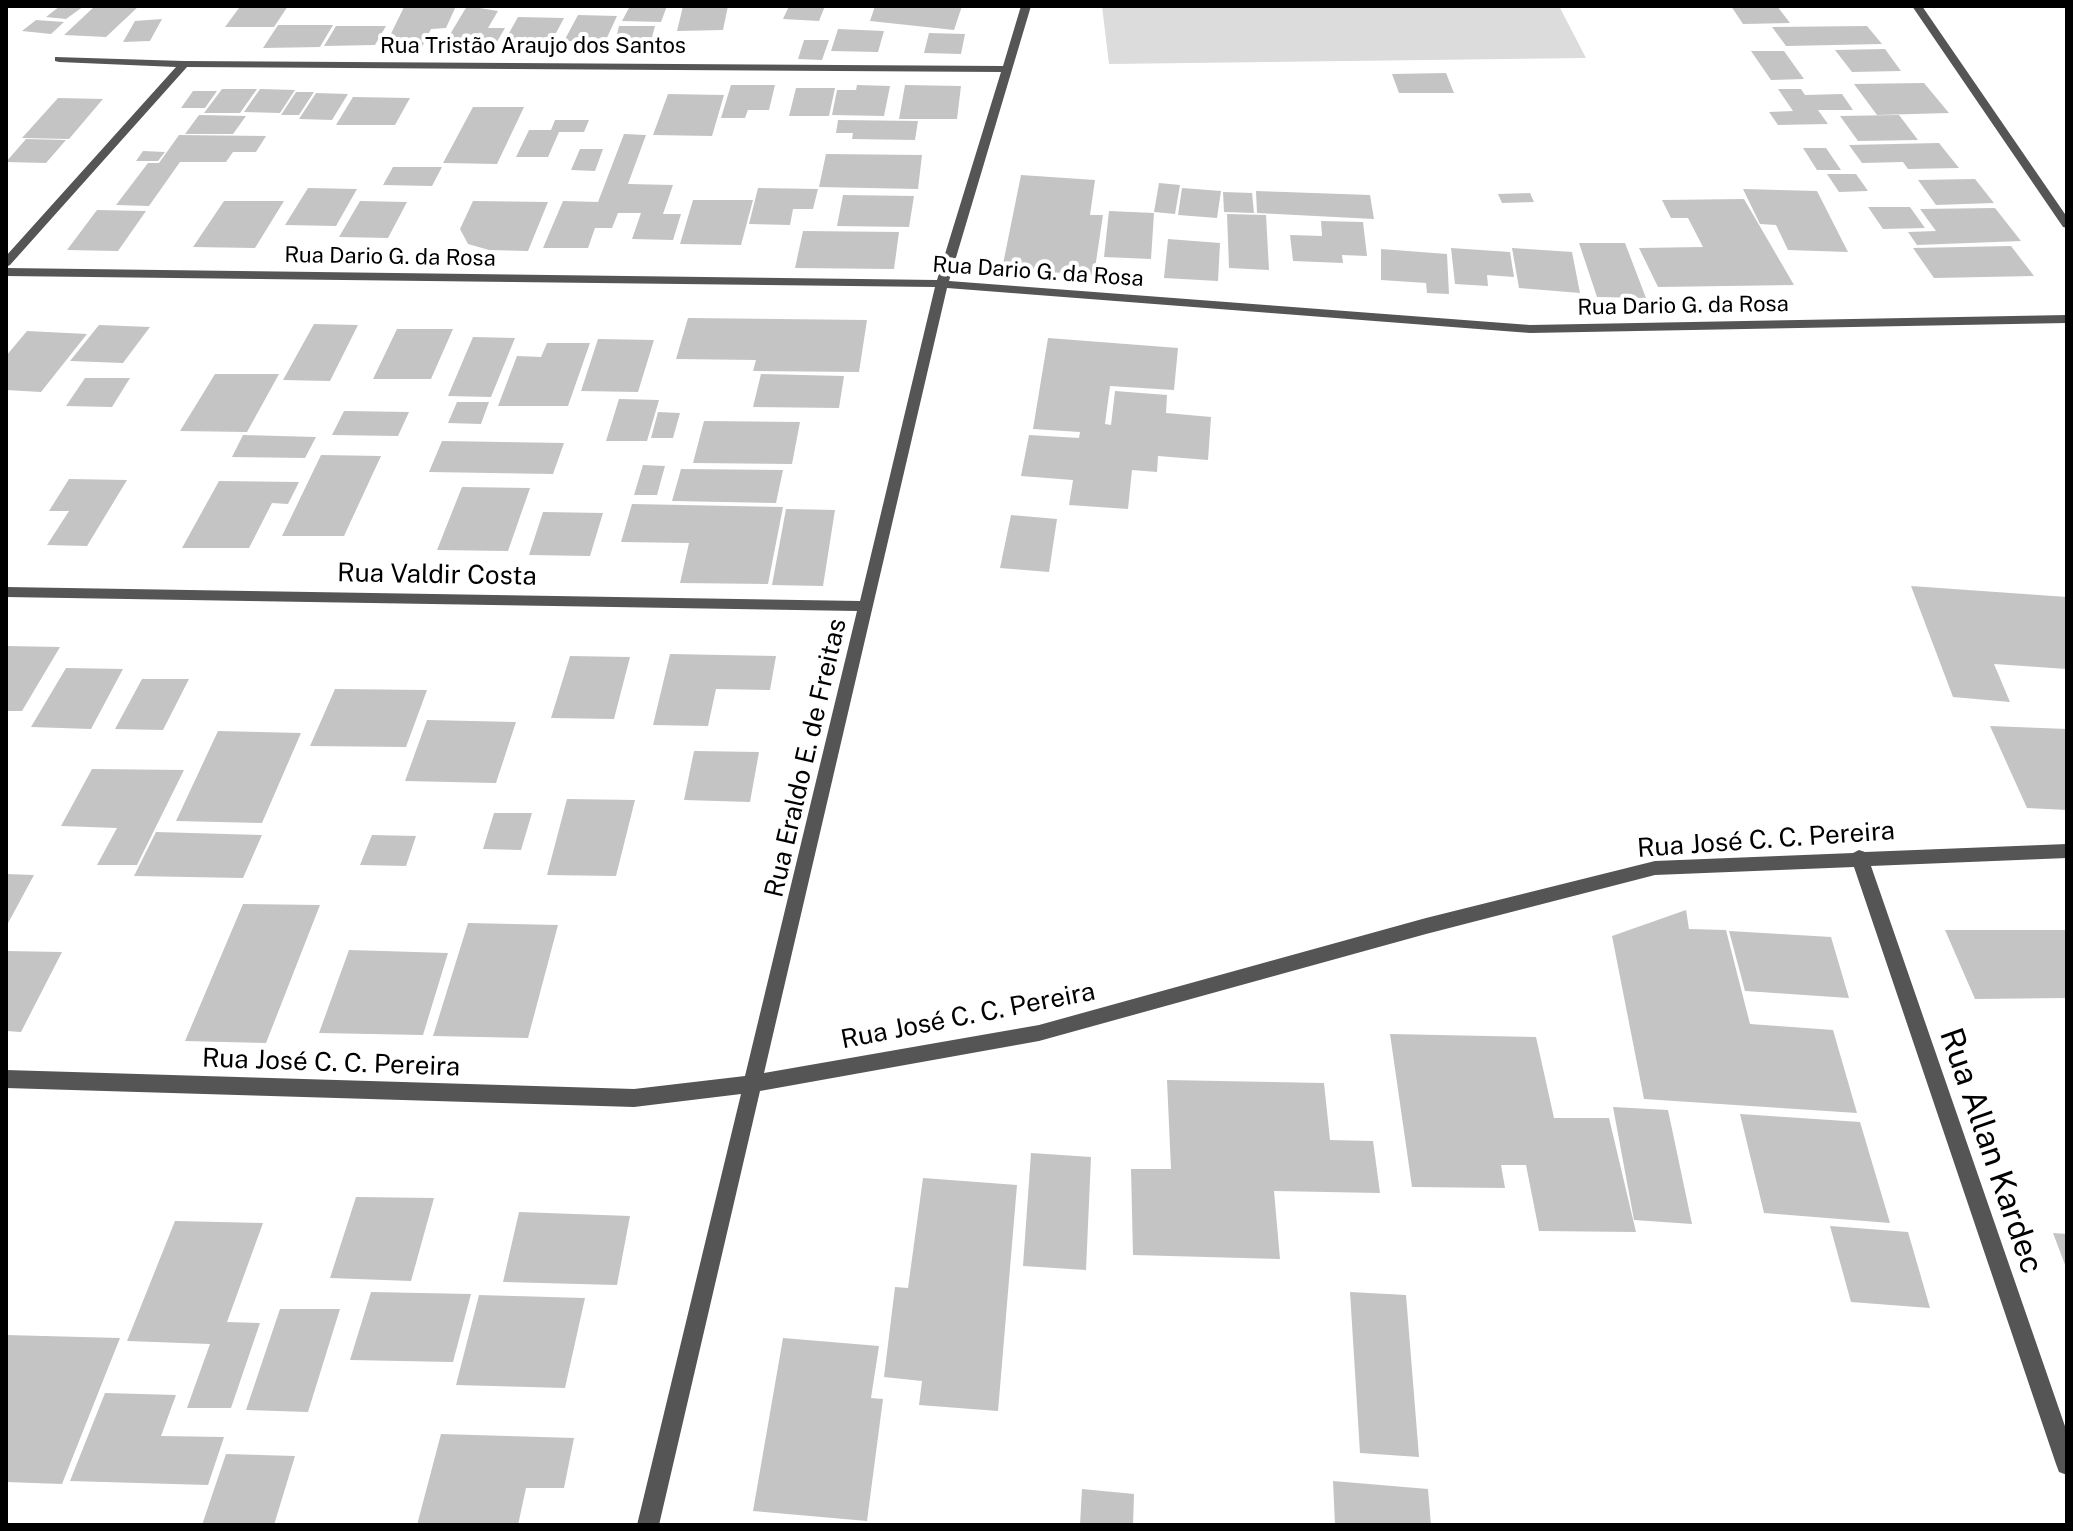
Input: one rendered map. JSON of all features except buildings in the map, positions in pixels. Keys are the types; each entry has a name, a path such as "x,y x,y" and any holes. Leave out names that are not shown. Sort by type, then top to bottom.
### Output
{"street":[{"name":"Rua Eraldo E. de Freitas","path":"648,1525 942,284 1026,6"},
{"path":"1917,6 2067,225"},
{"name":"Rua Tristão Araujo dos Santos","path":"59,59 184,64 1007,69"},
{"path":"6,263 184,64"},
{"name":"Rua Dario G. da Rosa","path":"6,272 942,284 1530,329 2067,319"},
{"name":"Rua Valdir Costa","path":"6,592 866,606"},
{"name":"Rua José C. C. Pereira","path":"6,1079 634,1098 753,1084 1039,1033 1411,930 1655,868 1859,857 2067,851"},
{"name":"Rua Allan Kardec","path":"1859,857 2067,1464"}],"shaded area":[{"path":"1102,6 1559,6 1586,58 1109,64"}]}
